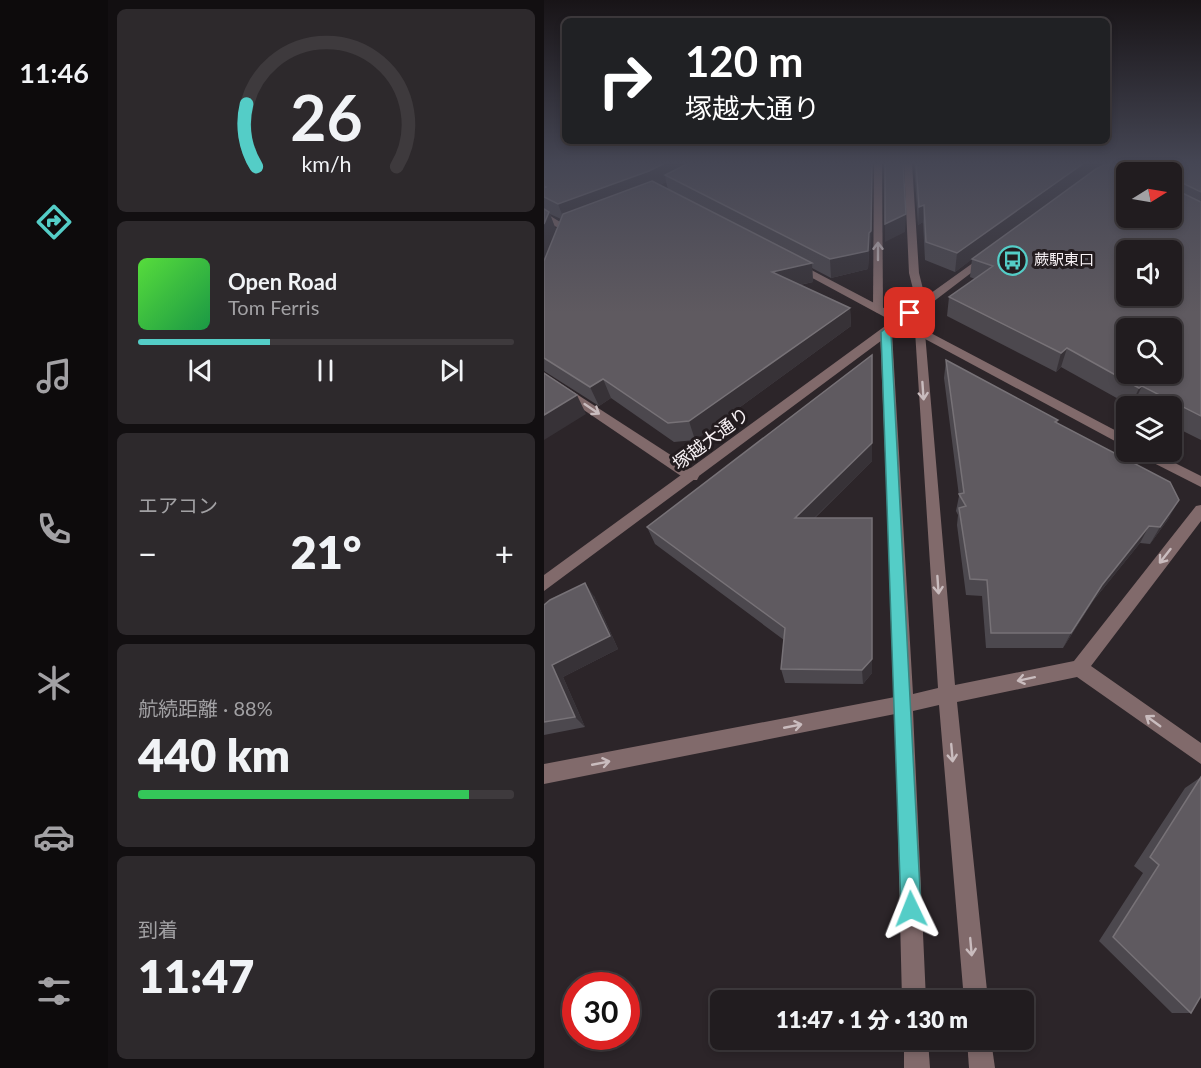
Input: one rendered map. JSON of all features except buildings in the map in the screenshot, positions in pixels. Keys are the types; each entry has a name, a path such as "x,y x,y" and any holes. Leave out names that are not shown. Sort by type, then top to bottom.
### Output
{"street":[{"path":"878,213 878,310"},
{"path":"910,213 913,273 922,305"},
{"path":"544,215 564,228"},
{"path":"560,239 564,228 585,220"},
{"name":"塚越大通り","path":"544,585 994,252"},
{"path":"783,259 1116,437"},
{"path":"886,332 904,704 914,990"},
{"path":"919,333 947,694 975,990"},
{"path":"544,376 691,476"},
{"path":"1162,462 1201,482"},
{"path":"544,774 1079,668 1201,510"},
{"path":"1079,668 1201,755"},
{"path":"916,1050 917,1068"},
{"path":"980,1050 982,1068"}],"place":[{"name":"蕨駅東口","path":"1013,260"}],"route":[{"path":"910,313 886,332 904,704 911,909"}]}
